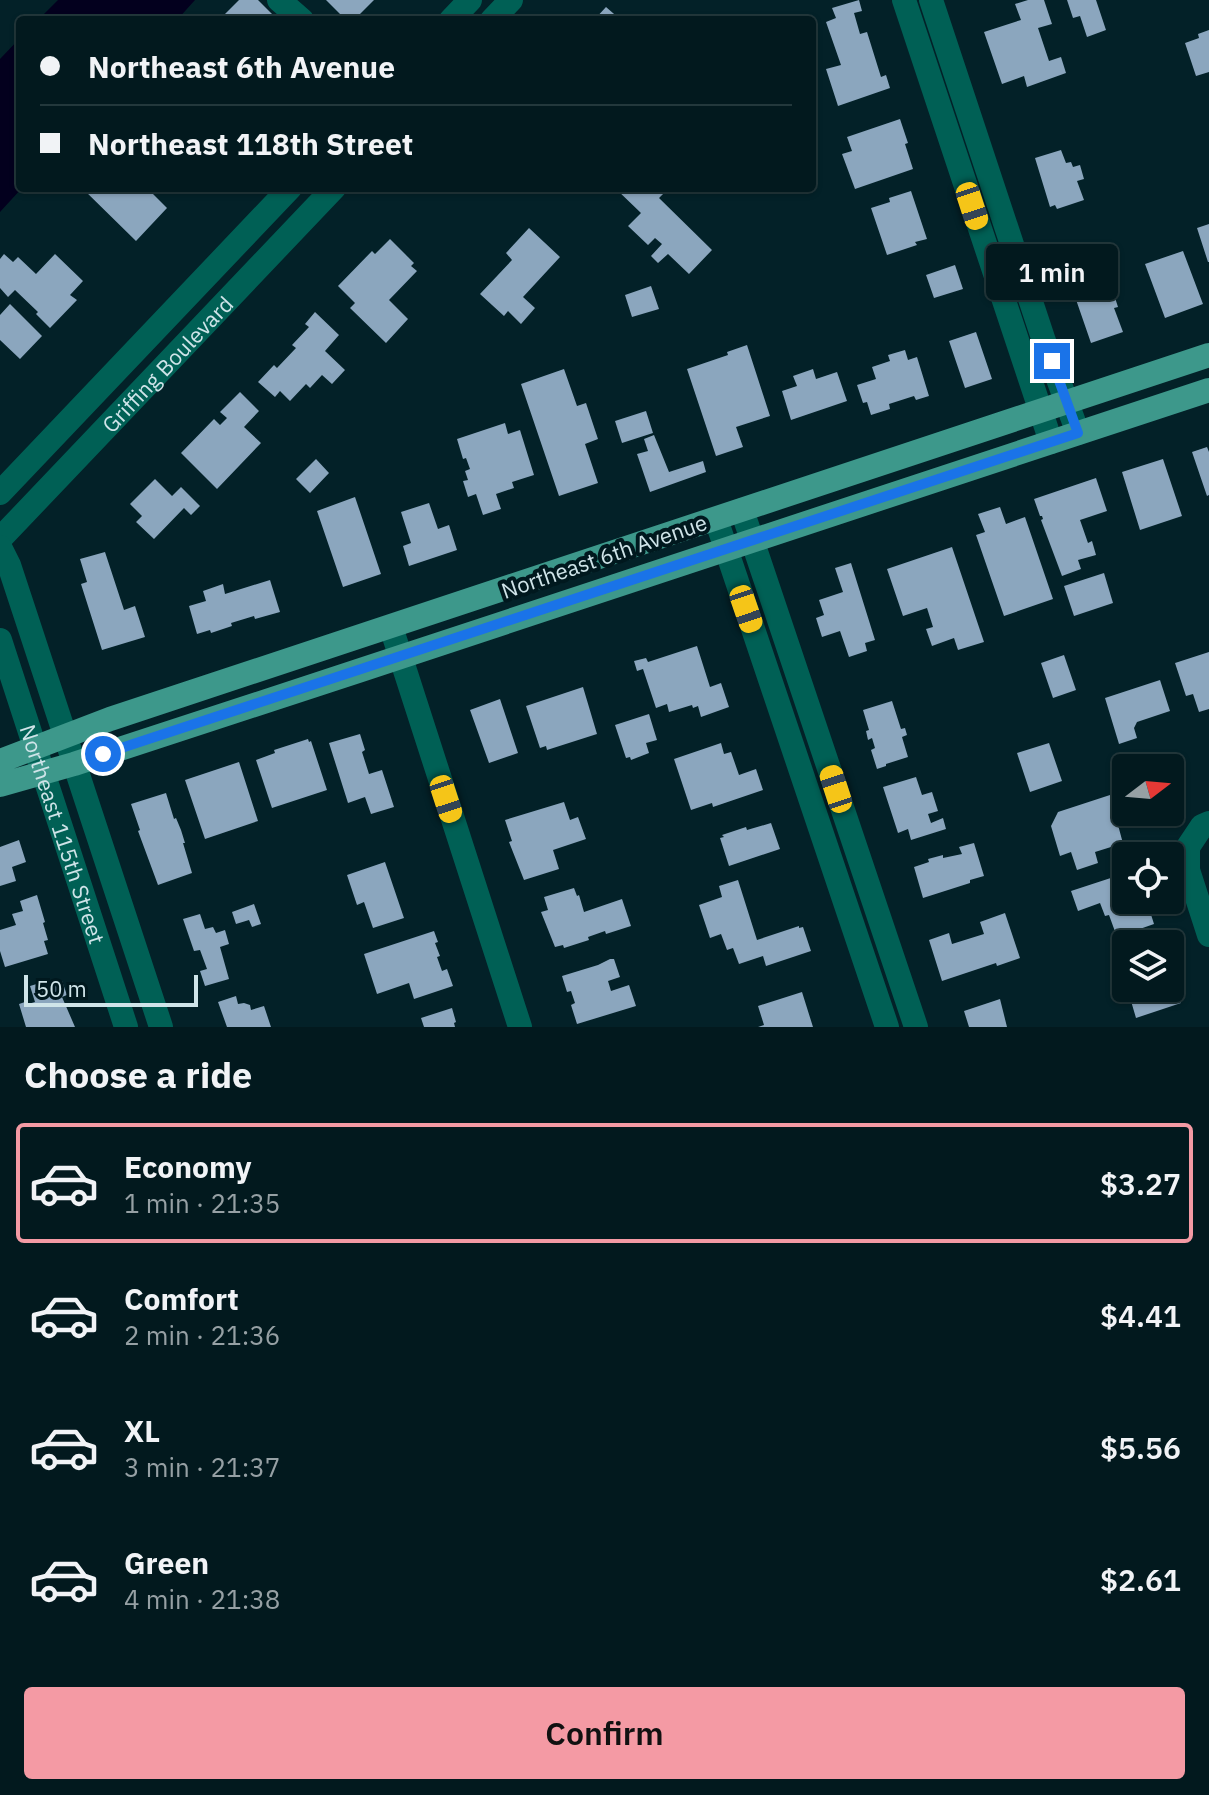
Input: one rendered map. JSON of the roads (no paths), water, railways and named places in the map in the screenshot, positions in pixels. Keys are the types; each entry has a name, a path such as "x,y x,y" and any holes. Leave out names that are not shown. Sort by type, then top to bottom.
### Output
{"main road":[{"name":"Northeast 6th Avenue","path":"0,761 66,735 1209,355"},
{"name":"Northeast 6th Avenue","path":"0,785 74,764 1209,390"}],"street":[{"path":"279,0 297,16"},
{"path":"455,16 470,0"},
{"path":"496,16 511,0"},
{"path":"904,0 1051,442"},
{"path":"931,0 1044,341 1078,433"},
{"name":"Griffing Boulevard","path":"0,493 286,192"},
{"name":"Griffing Boulevard","path":"0,539 330,192"},
{"path":"742,510 916,1027"},
{"path":"716,519 887,1027"},
{"name":"Northeast 115th Street","path":"0,547 9,565 161,1027"},
{"path":"391,627 520,1027"},
{"name":"Northeast 115th Street","path":"0,640 126,1027"},
{"path":"1209,823 1202,826 1188,847 1188,870 1209,935"}],"water":[{"path":"58,0 195,0 181,16 42,16"},
{"path":"16,42 18,192 0,212 0,59"}]}
